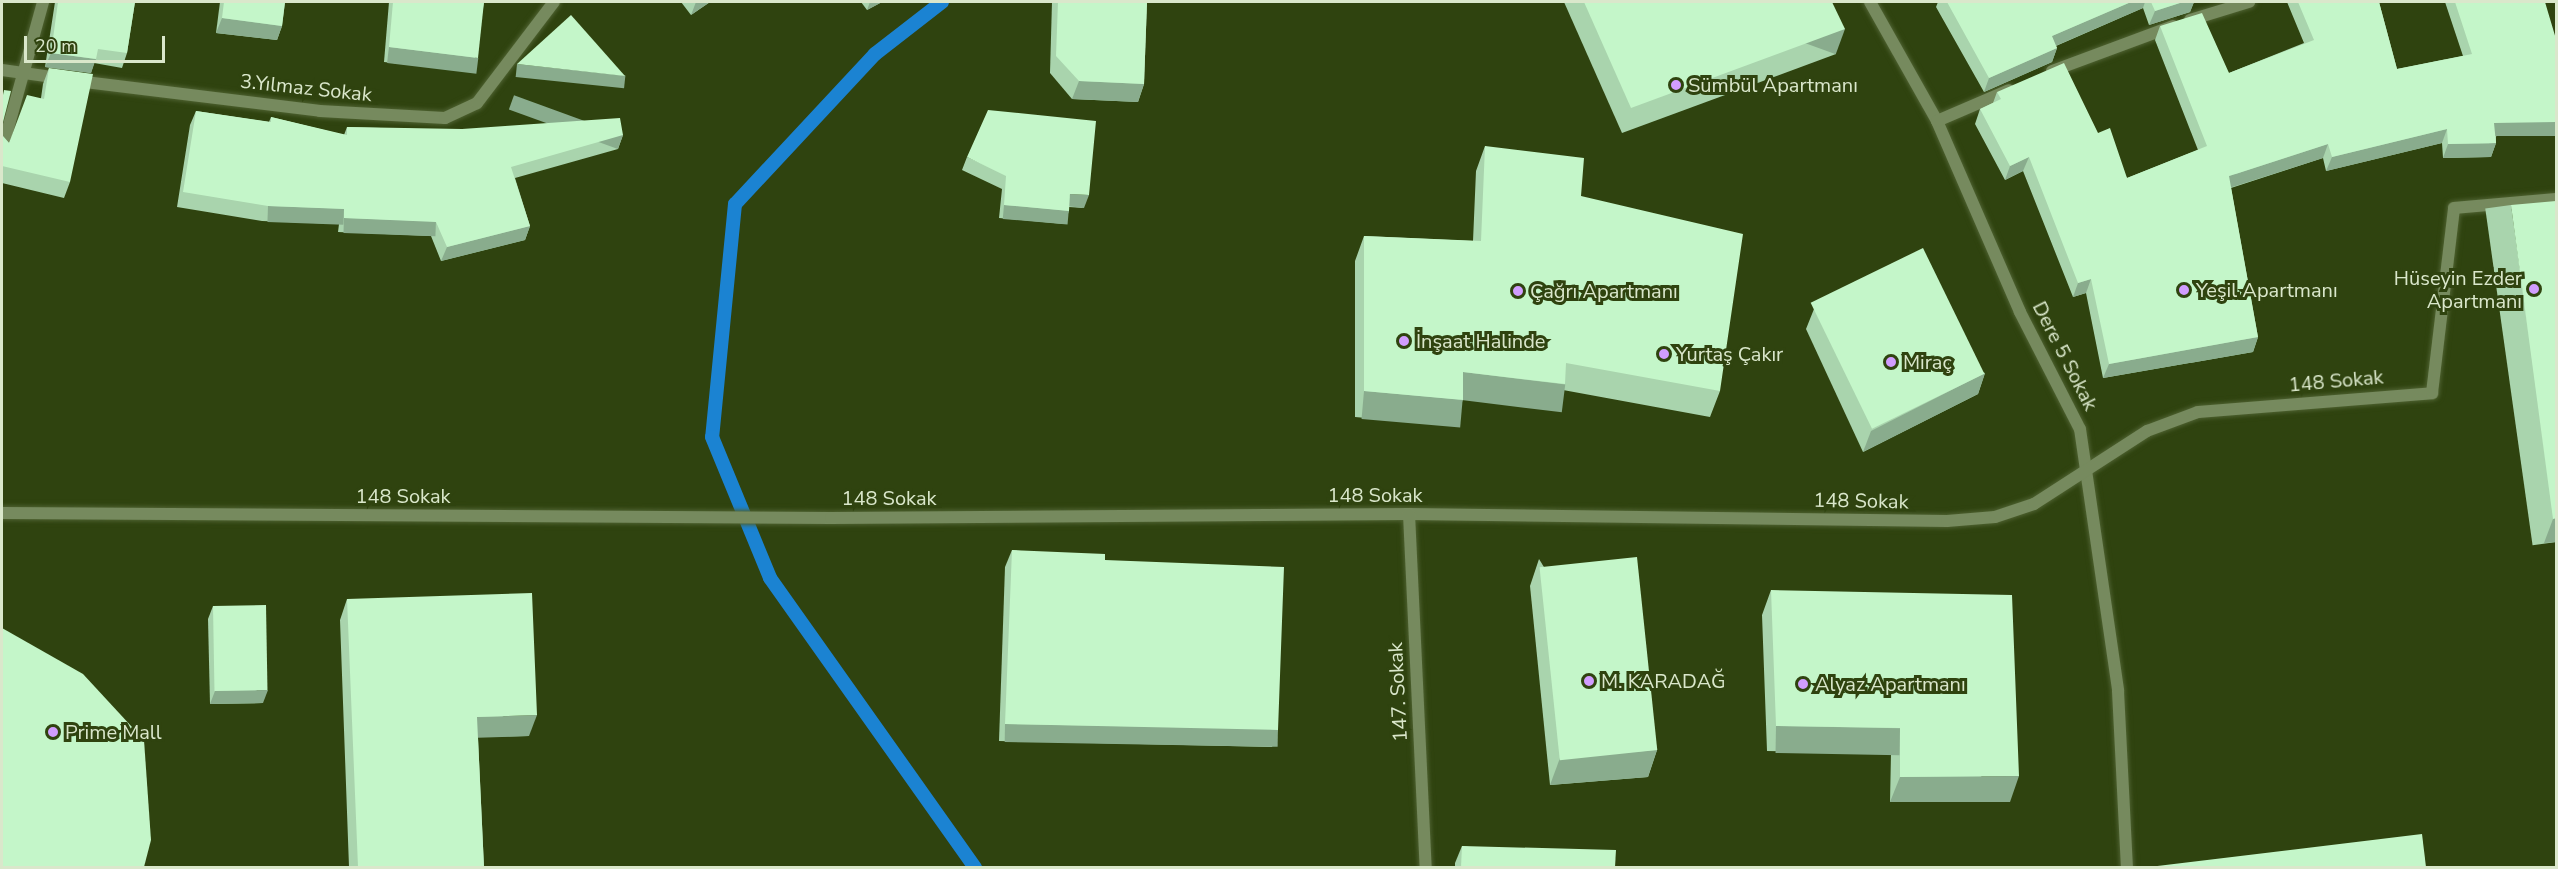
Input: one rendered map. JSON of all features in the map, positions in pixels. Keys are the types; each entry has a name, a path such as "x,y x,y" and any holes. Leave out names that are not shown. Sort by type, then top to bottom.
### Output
{"street":[{"path":"2,150 21,73 43,2"},
{"name":"3.Yılmaz Sokak","path":"2,70 320,111 445,118 477,103 554,2"},
{"name":"Dere 5 Sokak","path":"1870,2 1937,121 2020,312 2068,397 2090,468 2118,691 2127,867"},
{"path":"2041,76 2113,45 2249,2"},
{"path":"1937,121 2020,85"},
{"name":"148 Sokak","path":"2,513 708,518 1409,514 1947,521 1995,517 2034,504 2147,431 2198,412 2432,393 2454,208 2556,199"},
{"name":"147. Sokak","path":"1409,514 1426,867"}],"building":[{"path":"58,2 135,2 127,53 98,49 96,59 51,53"},
{"path":"224,2 285,2 282,26 222,18"},
{"path":"393,2 484,2 478,58 389,47"},
{"path":"1058,2 1147,2 1144,84 1079,81 1056,56"},
{"name":"Sümbül Apartmanı","path":"1584,2 1832,2 1845,29 1631,108"},
{"path":"1947,2 2131,2 2052,36 2057,48 1989,78"},
{"path":"2151,2 2183,2 2155,11"},
{"path":"2298,2 2379,2 2397,69 2472,54 2455,2 2545,2 2556,39 2556,122 2494,123 2496,143 2448,144 2447,129 2332,157 2328,144 2229,176 2258,337 2109,364 2091,279 2078,283 2029,157 2010,166 1980,109 2001,99 1997,92 2064,63 2098,133 2110,128 2127,178 2207,146 2160,26 2202,13 2229,73 2314,40"},
{"path":"571,15 625,76 517,64"},
{"path":"49,68 93,74 70,182 2,166 2,135 9,143 27,95 44,99"},
{"path":"4,90 11,91 2,126 2,100"},
{"path":"988,110 1096,121 1089,195 1070,194 1069,211 1004,205 1006,176 967,157"},
{"path":"196,111 271,122 271,117 347,135 347,127 462,129 620,118 623,135 511,167 530,226 447,247 436,222 344,218 344,209 268,206 183,192"},
{"path":"1485,146 1584,158 1581,196 1743,234 1720,391 1566,363 1565,384 1463,372 1463,400 1364,391 1364,236 1481,241"},
{"path":"2556,201 2556,518 2553,519 2511,205"},
{"name":"Miraç","path":"1923,248 1984,374 1872,429 1811,303"},
{"path":"1012,550 1105,554 1105,560 1284,567 1278,730 1005,724"},
{"name":"M. KARADAĞ","path":"1637,557 1657,750 1560,760 1540,567"},
{"path":"1771,590 2012,595 2019,776 1900,777 1900,728 1776,726"},
{"path":"532,593 537,715 477,717 484,867 358,867 347,599"},
{"path":"266,605 267,690 214,691 213,606"},
{"name":"Prime Mall","path":"2,628 83,674 144,740 151,840 144,867 2,867"},
{"path":"2422,834 2426,867 2149,867"},
{"path":"1462,846 1616,850 1615,867 1461,867"}],"waterway":[{"path":"942,2 875,54 735,204 712,437 770,578 975,868"}],"place":[{"name":"Sümbül Apartmanı","path":"1676,85"},
{"name":"Hüseyin Ezder Apartmanı","path":"2534,289"},
{"name":"Yeşil Apartmanı","path":"2184,290"},
{"name":"Çağrı Apartmanı","path":"1518,291"},
{"name":"İnşaat Halinde","path":"1404,341"},
{"name":"Yurtaş Çakır","path":"1664,354"},
{"name":"Miraç","path":"1891,362"},
{"name":"M. KARADAĞ","path":"1589,681"},
{"name":"Alyaz Apartmanı","path":"1803,684"},
{"name":"Prime Mall","path":"53,732"}]}
